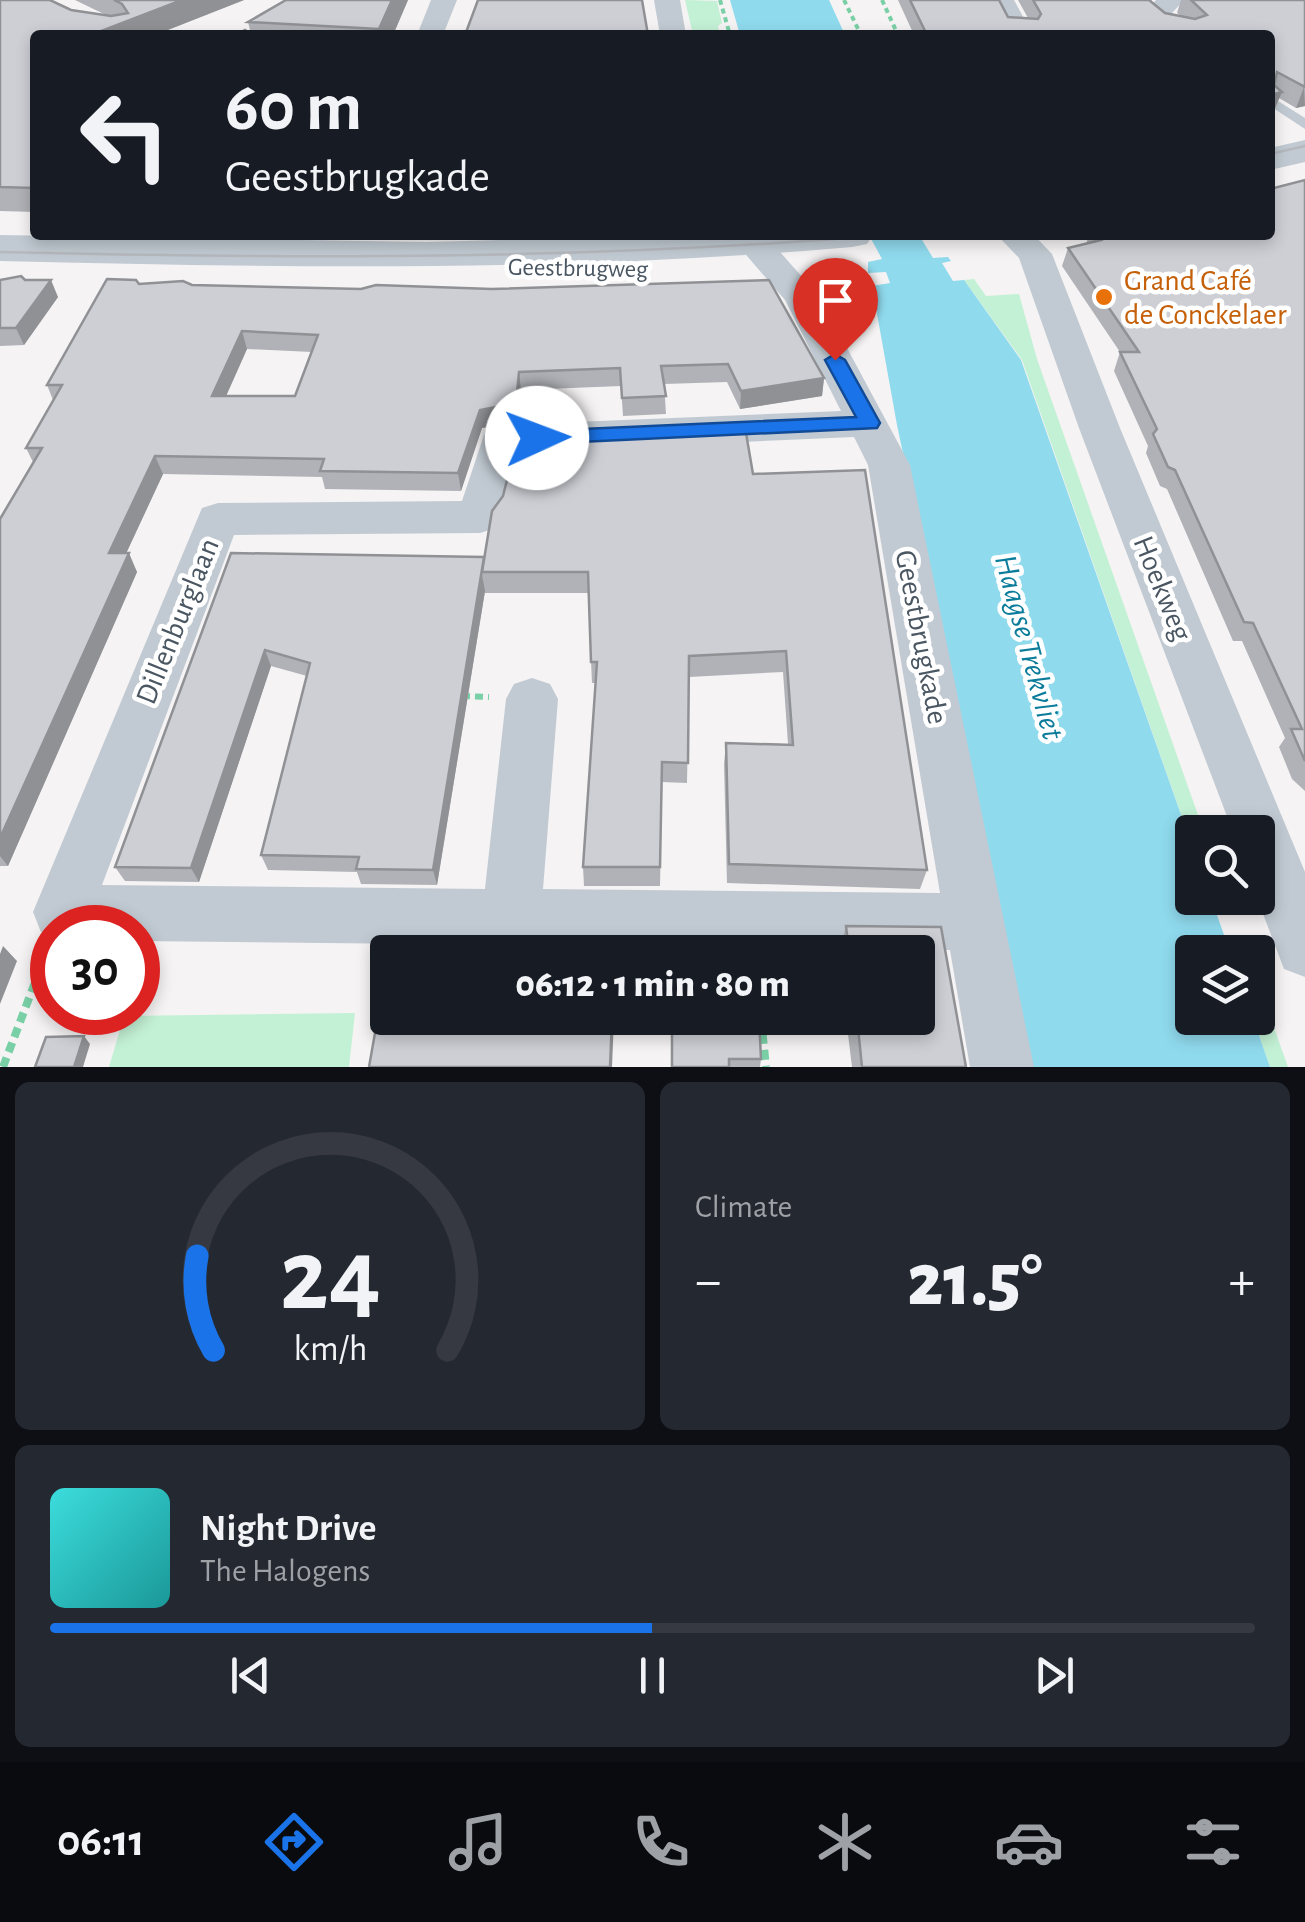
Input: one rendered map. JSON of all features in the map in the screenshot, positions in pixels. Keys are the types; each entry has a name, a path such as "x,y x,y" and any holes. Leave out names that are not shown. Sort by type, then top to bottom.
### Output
{"street":[{"path":"432,30 444,0"},
{"path":"667,0 673,30"},
{"path":"1001,0 1017,30"},
{"path":"1153,5 1179,30"},
{"path":"1275,140 1305,135"},
{"path":"1275,158 1305,151"},
{"name":"Geestbrugweg","path":"0,248 335,245 467,266 669,269 710,263 748,240"},
{"name":"Geestbrugkade","path":"751,240 800,296 889,465 1002,1067"},
{"name":"Hoekweg","path":"1020,240 1035,254 1112,464 1262,832 1305,948"},
{"name":"Dillenburglaan","path":"870,423 501,439 480,517 218,518 62,912 975,922"},
{"path":"511,915 532,698"}],"lane":[{"path":"1275,102 1305,125"}],"path":[{"path":"720,0 729,30"},
{"path":"844,0 859,30"},
{"path":"882,0 896,30"},
{"path":"456,696 532,698"},
{"path":"2,1067 30,994"},
{"path":"763,1035 766,1067"}],"green space":[{"path":"685,0 717,1 722,23 719,30 692,30"},
{"path":"974,279 986,296 1019,294 1037,359 1198,815 1181,815 1022,360 964,280"},
{"path":"355,1013 349,1067 109,1067 118,1035 160,1035 160,1016"},
{"path":"1275,1030 1288,1067 1270,1067 1259,1035 1275,1035"}],"water":[{"path":"730,0 829,0 843,30 739,30"},
{"name":"Haagse Trekvliet","path":"872,240 922,240 933,258 948,257 951,261 942,263 953,281 964,280 1021,360 1181,815 1175,815 1175,915 1217,915 1224,935 1175,935 1175,1035 1259,1035 1270,1067 1032,1067 897,425 872,286 890,283 886,272 868,273 868,262 882,259"}],"building":[{"path":"0,0 50,0 71,10 111,16 128,13 114,0 182,0 104,30 30,30 30,188 0,187"},
{"path":"286,0 392,0 379,29 248,22"},
{"path":"478,0 642,0 647,30 467,30"},
{"path":"910,0 999,0 1008,17 1038,19 1041,14 1033,0 1149,0 1165,13 1195,19 1207,15 1191,0 1305,0 1305,87 1277,72 1275,81 1275,30 925,30"},
{"path":"1305,180 1305,761 1291,729 1302,729 1253,623 1244,622 1175,470 1168,467 1153,434 1157,429 1120,352 1139,352 1068,248 1101,240 1275,240 1275,188"},
{"path":"21,276 25,280 51,280 16,328 0,328 0,280"},
{"path":"107,279 136,280 139,284 183,281 192,285 361,289 376,285 492,289 769,280 824,378 741,391 728,364 661,366 666,396 622,398 620,368 519,372 516,403 480,410 458,473 320,471 324,459 155,456 109,553 129,553 0,838 0,519 42,448 26,448 62,385 47,385","holes":["242,331 318,335 295,396 212,396"]},
{"path":"671,428 672,436 746,433 753,474 865,470 927,870 729,864 726,743 793,745 786,651 689,656 688,763 662,762 660,867 583,867 597,662 591,662 588,572 482,572 492,511 503,496 517,440 625,438 625,430"},
{"path":"231,553 484,557 433,870 356,869 359,857 261,855 310,663 265,650 191,868 115,867"},
{"path":"846,926 941,927 966,1067 862,1067 859,1035 935,1035 935,935 847,935"},
{"path":"375,1035 611,1035 610,1067 369,1067"},
{"path":"672,1035 760,1035 761,1059 729,1059 729,1067 672,1067"},
{"path":"84,1036 74,1067 35,1067 46,1037"}],"tram line":[{"path":"1275,153 1305,146"},
{"path":"0,252 443,255 816,240"}],"place":[{"name":"Grand Café de Conckelaer","path":"1104,297"}],"route":[{"path":"537,438 870,423 835,360"}]}
